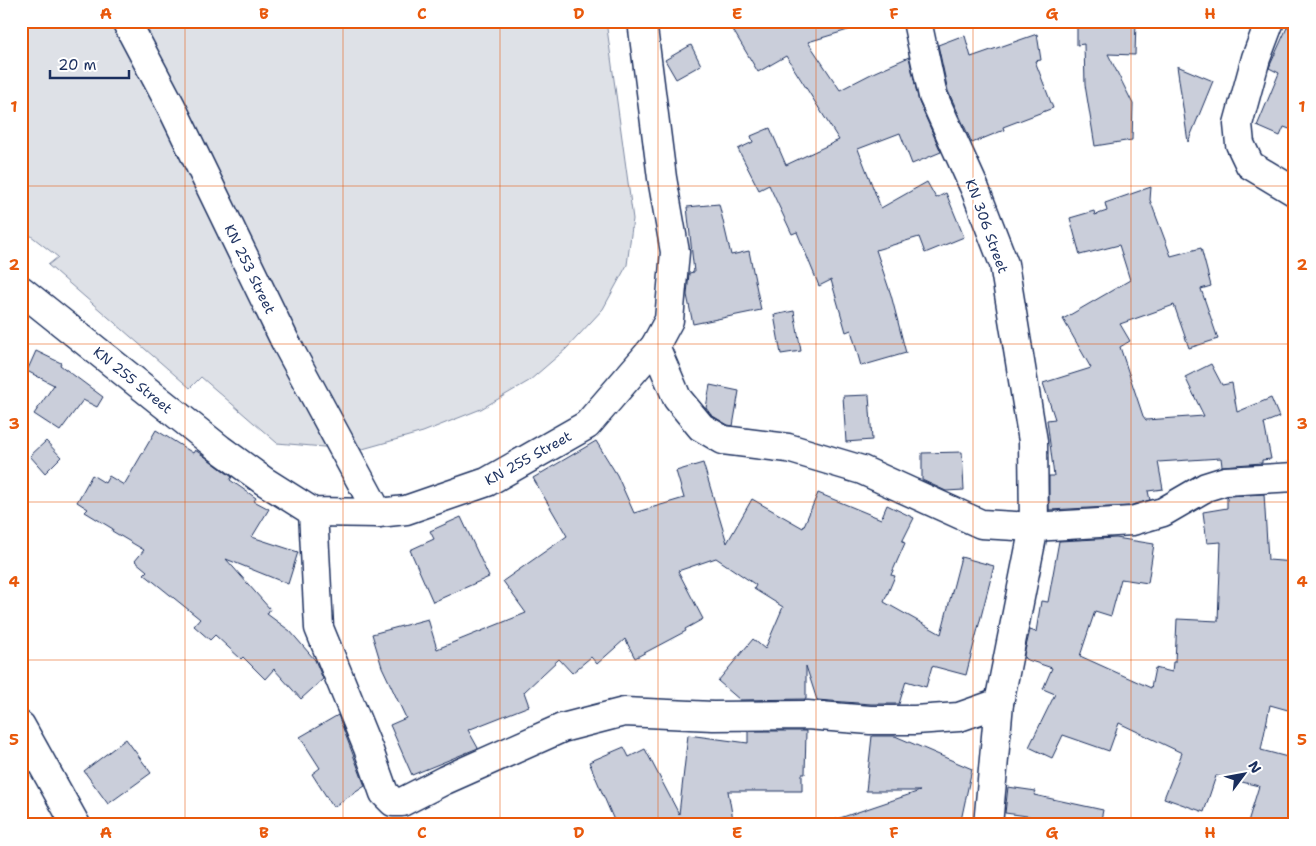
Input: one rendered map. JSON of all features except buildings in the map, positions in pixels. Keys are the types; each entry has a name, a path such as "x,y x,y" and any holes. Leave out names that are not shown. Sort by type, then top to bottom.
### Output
{"street":[{"name":"KN 253 Street","path":"126,21 172,108 285,341 378,513"},
{"name":"KN 255 Street","path":"21,290 220,449 264,481 313,512 378,513 406,510 487,482 586,425 655,346 668,320 676,252 662,178 642,21"},
{"name":"KN 306 Street","path":"917,21 933,96 975,189 1004,264 1033,441 1034,527 999,703 988,825"},
{"path":"1270,21 1256,58 1238,124 1240,144 1250,165 1295,192"},
{"path":"655,346 677,398 701,426 723,440 788,448 862,470 982,524 1034,527 1132,521 1163,512 1206,487 1226,481 1295,477"},
{"path":"313,512 319,628 368,748 384,793 393,802 402,802 445,780 562,728 624,712 713,716 807,715 870,720 914,720 960,717 999,703"},
{"path":"21,726 76,825"}],"shaded area":[{"path":"21,21 606,21 633,219 627,265 603,309 566,349 529,381 481,409 423,432 359,450 277,443 201,377 190,388 48,265 58,257 21,228"}]}
